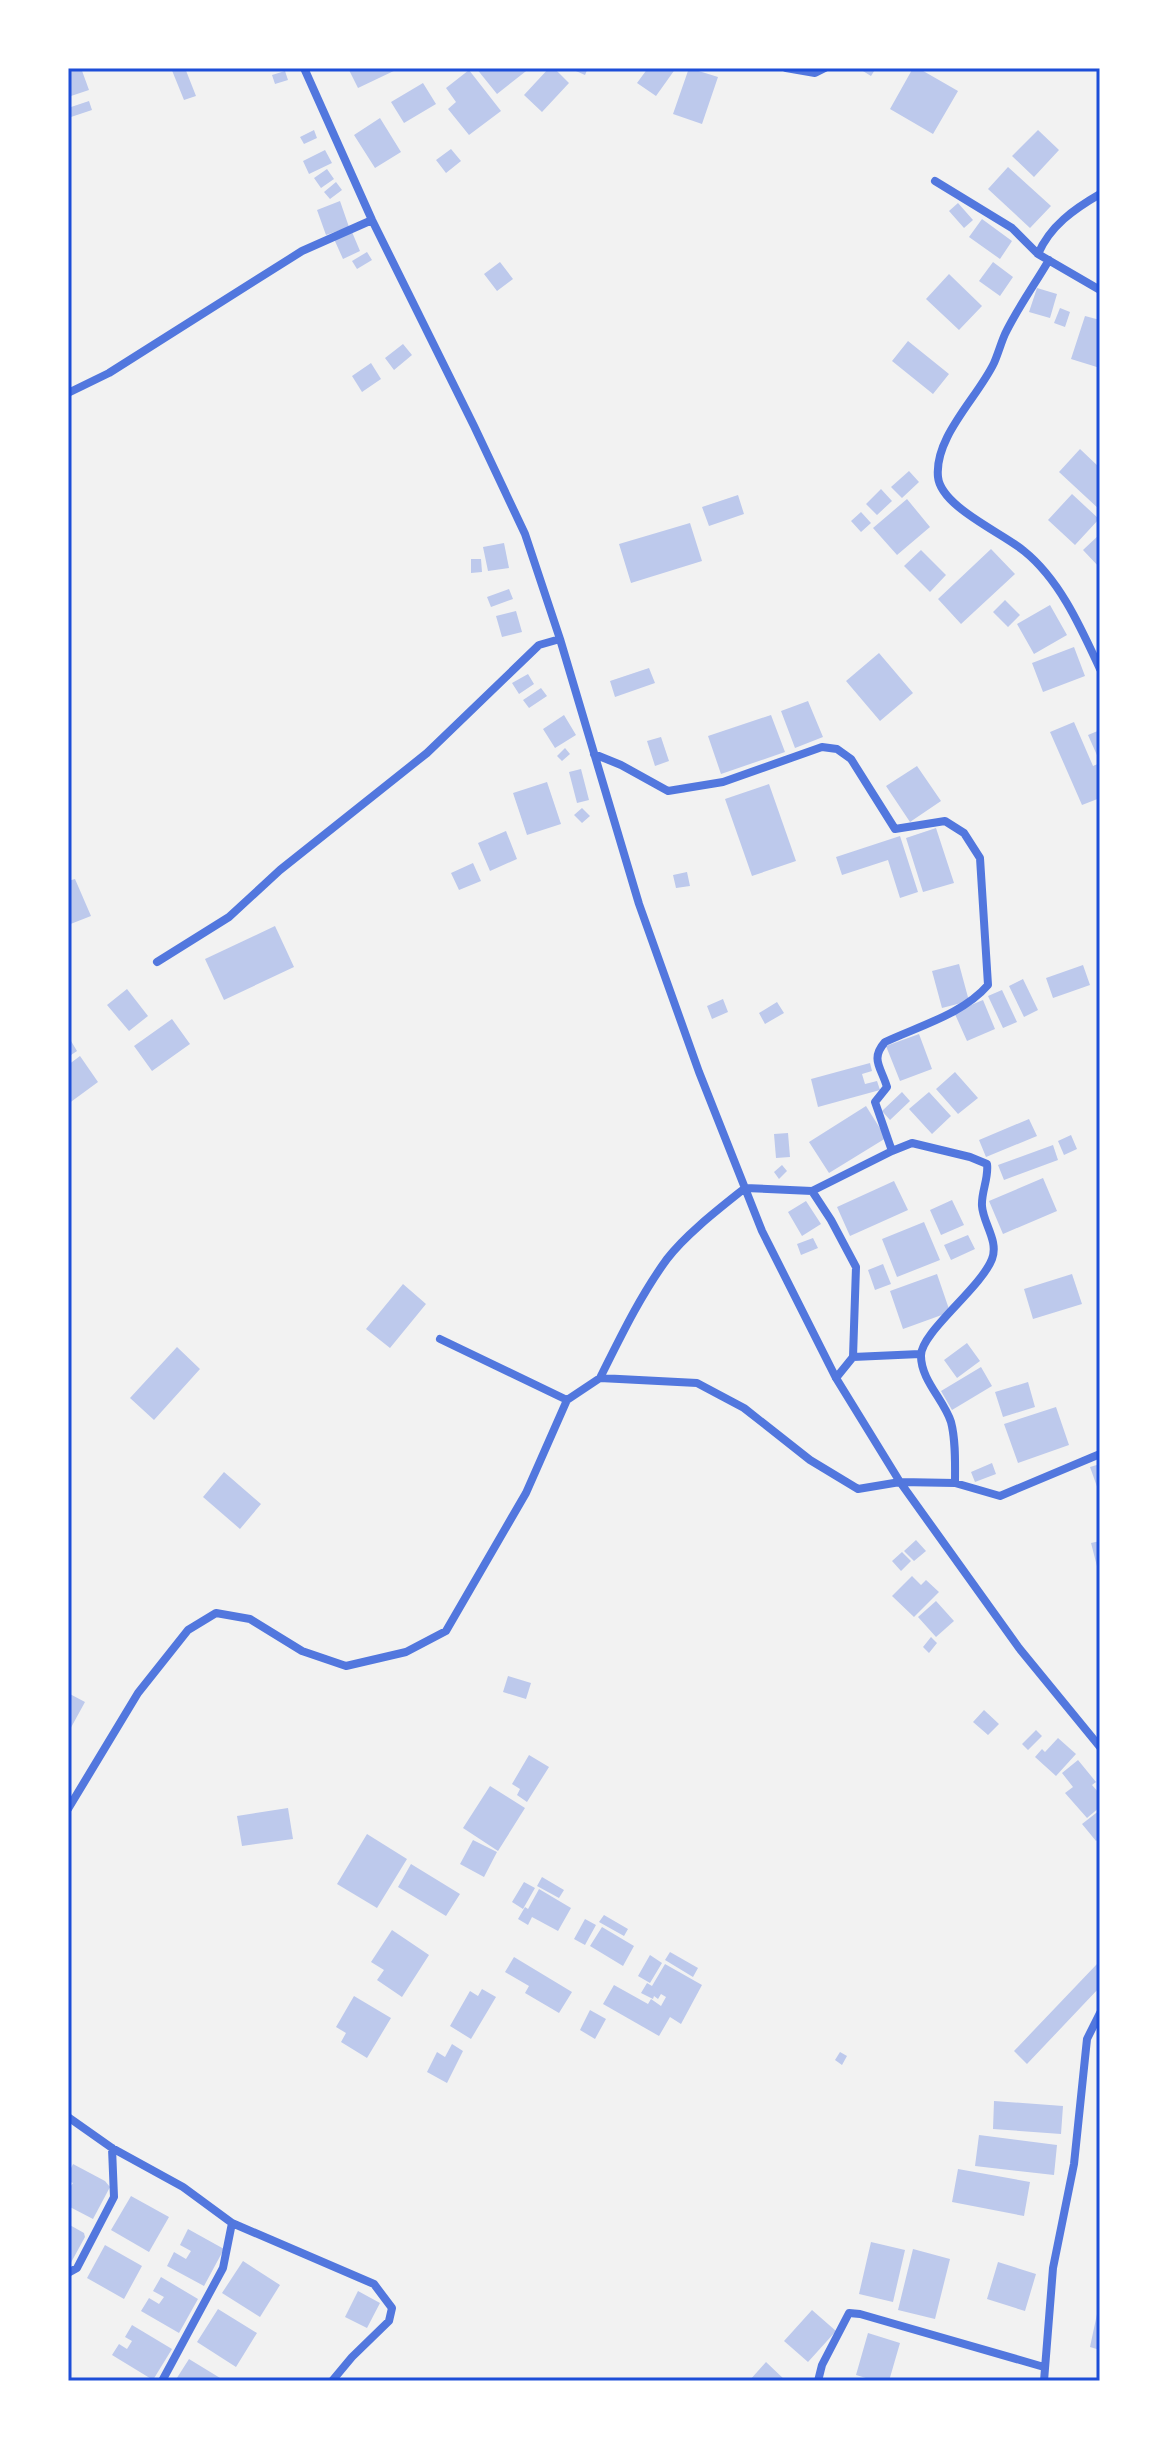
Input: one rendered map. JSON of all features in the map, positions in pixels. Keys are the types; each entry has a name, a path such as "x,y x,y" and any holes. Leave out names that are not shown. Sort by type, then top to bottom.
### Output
{"street":[{"path":"304,68 372,220 525,534 560,639 639,904 699,1072 762,1231 836,1378 900,1482 1019,1648 1100,1747"},
{"path":"786,68 815,73 825,68"},
{"path":"935,181 1012,228 1038,254 1100,290"},
{"path":"1038,254 1045,237 1068,215 1100,194"},
{"path":"68,393 109,373 302,251 372,220"},
{"path":"1049,260 1005,333 994,364 943,446 938,479 946,495 1025,551 1048,575 1081,628 1100,669"},
{"path":"157,962 229,917 280,870 427,753 539,645 560,639"},
{"path":"594,754 668,791 723,782 822,747 837,749 851,759 895,829 945,821 964,833 980,858 988,985 977,998 885,1042 878,1049 876,1059 887,1087 875,1102 892,1151"},
{"path":"68,1809 138,1693 188,1630 216,1613 250,1619 302,1651 346,1666 406,1652 446,1631 526,1493 567,1400 600,1378 628,1323 668,1258 745,1188 812,1191 912,1143 987,1164 982,1205 994,1255 983,1277 926,1340 920,1354 924,1370 950,1421 955,1483"},
{"path":"812,1191 856,1267 853,1357 836,1378"},
{"path":"440,1339 567,1400"},
{"path":"853,1357 920,1354"},
{"path":"600,1378 697,1383 744,1408 810,1460 858,1489 900,1482 955,1483 1000,1496 1100,1454"},
{"path":"1044,2381 1053,2268 1074,2164 1087,2039 1100,2013"},
{"path":"68,2117 112,2148 183,2187 232,2223 374,2284 392,2308 389,2321 332,2381"},
{"path":"68,2273 77,2268 114,2197 112,2148"},
{"path":"162,2381 223,2268 232,2223"},
{"path":"818,2381 822,2365 849,2313 1044,2367"}],"building":[{"path":"68,68 81,68 89,90 68,97"},
{"path":"171,68 185,68 196,96 184,100"},
{"path":"348,68 400,68 358,88"},
{"path":"476,68 530,68 497,94"},
{"path":"549,68 554,68 569,83 542,112 524,95"},
{"path":"569,68 588,68 585,75"},
{"path":"648,68 676,68 656,96 637,83"},
{"path":"689,68 718,77 702,124 673,114"},
{"path":"858,68 876,68 871,76"},
{"path":"913,68 958,91 933,134 890,109"},
{"path":"469,70 501,111 469,135 448,109 456,102 446,88"},
{"path":"285,71 288,80 275,84 272,75"},
{"path":"423,83 436,104 404,123 391,102"},
{"path":"89,101 92,110 68,118 68,108"},
{"path":"380,118 401,152 375,168 354,135"},
{"path":"314,130 317,138 304,144 300,137"},
{"path":"1038,130 1059,150 1034,177 1012,156"},
{"path":"451,149 461,161 446,173 436,160"},
{"path":"325,150 332,163 309,174 303,161"},
{"path":"1008,167 1051,206 1030,228 988,189"},
{"path":"327,169 334,179 321,188 314,178"},
{"path":"336,182 342,190 330,199 324,192"},
{"path":"340,201 349,227 326,235 317,210"},
{"path":"958,203 973,220 964,228 949,211"},
{"path":"982,219 1012,241 1000,259 969,237"},
{"path":"352,232 360,251 343,259 334,239"},
{"path":"367,252 372,260 357,269 352,261"},
{"path":"500,262 513,279 497,291 484,274"},
{"path":"993,262 1013,277 1000,296 979,281"},
{"path":"949,274 982,306 959,330 926,299"},
{"path":"1037,288 1057,294 1050,318 1029,312"},
{"path":"1060,308 1070,312 1065,327 1054,323"},
{"path":"1085,316 1100,320 1100,368 1071,359"},
{"path":"908,341 949,374 933,394 892,361"},
{"path":"403,344 412,355 394,370 385,358"},
{"path":"371,363 381,379 362,392 352,376"},
{"path":"1080,449 1100,468 1100,510 1059,472"},
{"path":"909,471 919,482 902,498 891,487"},
{"path":"881,489 892,501 877,515 866,504"},
{"path":"1072,494 1099,519 1075,545 1048,520"},
{"path":"738,495 744,514 709,526 702,507"},
{"path":"907,499 930,527 897,555 873,528"},
{"path":"861,512 871,523 861,532 851,521"},
{"path":"690,523 702,561 631,583 619,544"},
{"path":"1100,534 1100,568 1083,550"},
{"path":"504,543 509,568 488,571 483,547"},
{"path":"991,549 1015,574 961,624 938,599"},
{"path":"921,550 946,575 930,592 904,566"},
{"path":"471,559 481,559 482,572 471,573"},
{"path":"509,589 513,599 491,607 487,597"},
{"path":"1005,600 1020,615 1008,627 993,612"},
{"path":"1050,605 1067,635 1034,654 1017,624"},
{"path":"516,611 522,632 502,637 496,616"},
{"path":"1074,647 1085,676 1043,692 1032,663"},
{"path":"879,653 913,693 880,721 846,681"},
{"path":"649,668 655,683 615,697 610,681"},
{"path":"528,674 534,684 519,694 512,683"},
{"path":"541,688 547,696 529,708 523,700"},
{"path":"808,701 823,737 795,748 781,711"},
{"path":"564,715 576,735 555,748 543,729"},
{"path":"771,715 785,752 721,774 708,736"},
{"path":"1074,722 1093,766 1100,763 1100,798 1082,805 1050,732"},
{"path":"1100,730 1100,762 1088,735"},
{"path":"661,737 669,761 655,766 647,741"},
{"path":"565,748 570,754 562,761 557,756"},
{"path":"917,766 941,801 910,822 886,786"},
{"path":"581,769 589,800 577,803 569,772"},
{"path":"547,782 561,824 527,835 513,793"},
{"path":"769,784 796,861 752,876 725,799"},
{"path":"582,808 590,816 582,823 574,815"},
{"path":"936,828 954,883 923,892 906,838"},
{"path":"506,831 517,859 490,871 478,843"},
{"path":"900,836 918,892 900,898 888,860 842,875 836,857"},
{"path":"473,863 481,881 459,890 451,873"},
{"path":"687,872 690,886 676,888 673,875"},
{"path":"75,879 91,916 68,925 68,881"},
{"path":"275,926 294,967 224,1000 205,959"},
{"path":"959,964 969,1001 942,1008 932,971"},
{"path":"1083,965 1090,985 1053,998 1046,978"},
{"path":"1023,979 1038,1010 1024,1017 1009,986"},
{"path":"127,989 148,1016 129,1031 107,1005"},
{"path":"1002,990 1017,1022 1003,1028 988,996"},
{"path":"723,999 728,1012 712,1019 707,1006"},
{"path":"983,1000 995,1029 967,1041 954,1012"},
{"path":"777,1002 784,1013 765,1024 759,1013"},
{"path":"172,1019 190,1044 152,1071 134,1046"},
{"path":"919,1034 932,1069 900,1081 886,1046"},
{"path":"68,1036 77,1051 68,1057"},
{"path":"80,1056 98,1082 68,1104 68,1065"},
{"path":"870,1063 872,1071 862,1074 865,1084 877,1081 880,1090 818,1107 811,1079"},
{"path":"955,1072 978,1098 958,1114 936,1089"},
{"path":"902,1092 910,1101 890,1120 882,1111"},
{"path":"929,1092 951,1116 932,1134 909,1109"},
{"path":"866,1106 886,1138 829,1173 809,1142"},
{"path":"1029,1119 1037,1136 986,1157 979,1140"},
{"path":"788,1133 790,1157 776,1158 774,1134"},
{"path":"1071,1135 1077,1149 1064,1155 1058,1141"},
{"path":"1053,1145 1058,1160 1004,1180 998,1165"},
{"path":"782,1165 787,1171 779,1179 774,1172"},
{"path":"1043,1178 1057,1211 1003,1234 989,1201"},
{"path":"894,1181 908,1210 850,1236 837,1207"},
{"path":"952,1200 964,1225 941,1235 930,1210"},
{"path":"806,1201 821,1224 802,1236 788,1212"},
{"path":"924,1222 940,1260 897,1277 882,1239"},
{"path":"968,1235 975,1249 951,1260 944,1245"},
{"path":"813,1238 818,1248 801,1255 797,1244"},
{"path":"883,1264 891,1284 875,1290 868,1270"},
{"path":"937,1274 950,1312 903,1329 890,1291"},
{"path":"1072,1274 1082,1304 1033,1319 1024,1289"},
{"path":"403,1284 426,1304 390,1348 366,1329"},
{"path":"967,1343 980,1361 957,1378 944,1360"},
{"path":"177,1347 200,1369 154,1420 130,1398"},
{"path":"981,1367 992,1386 952,1410 941,1391"},
{"path":"1028,1382 1035,1407 1003,1417 995,1392"},
{"path":"1056,1407 1069,1445 1018,1463 1004,1424"},
{"path":"992,1463 996,1474 975,1482 971,1472"},
{"path":"1100,1464 1100,1495 1090,1467"},
{"path":"224,1472 261,1504 240,1529 203,1497"},
{"path":"916,1540 926,1551 914,1561 904,1551"},
{"path":"1100,1541 1100,1574 1099,1574 1091,1543"},
{"path":"902,1552 911,1561 901,1571 892,1561"},
{"path":"912,1576 921,1585 926,1580 939,1592 914,1617 892,1596"},
{"path":"936,1601 954,1621 936,1637 918,1617"},
{"path":"931,1637 937,1643 929,1653 923,1647"},
{"path":"508,1676 531,1683 526,1699 503,1692"},
{"path":"68,1693 85,1702 68,1733"},
{"path":"984,1710 999,1724 988,1735 973,1722"},
{"path":"1036,1730 1042,1736 1028,1750 1022,1744"},
{"path":"1058,1738 1076,1754 1056,1776 1035,1757 1042,1749 1045,1752"},
{"path":"529,1755 549,1767 527,1802 517,1795 520,1789 512,1784"},
{"path":"1078,1760 1096,1782 1092,1785 1100,1794 1100,1807 1087,1818 1065,1793 1073,1787 1062,1773"},
{"path":"490,1786 525,1808 498,1851 463,1828"},
{"path":"288,1808 293,1839 242,1846 237,1816"},
{"path":"1100,1810 1100,1838 1096,1841 1082,1824"},
{"path":"367,1834 407,1859 377,1908 337,1884"},
{"path":"473,1840 497,1852 484,1877 460,1864"},
{"path":"411,1864 460,1894 446,1916 398,1887"},
{"path":"542,1877 564,1890 559,1898 537,1886"},
{"path":"524,1882 535,1888 523,1909 512,1902"},
{"path":"539,1889 571,1908 558,1931 532,1917 528,1925 518,1919 525,1907 528,1909"},
{"path":"604,1915 628,1929 624,1936 599,1922"},
{"path":"585,1919 596,1925 585,1945 574,1939"},
{"path":"602,1927 634,1946 623,1966 590,1946"},
{"path":"392,1930 429,1955 402,1997 377,1980 384,1970 371,1962"},
{"path":"670,1952 698,1968 693,1977 665,1960"},
{"path":"650,1955 662,1963 650,1983 638,1976"},
{"path":"514,1957 572,1992 559,2013 525,1993 529,1986 505,1972"},
{"path":"665,1964 702,1985 681,2024 670,2017 659,2036 603,2004 614,1985 648,2004 651,1999 661,2006 666,1997 661,1994 658,1999 654,1996 653,1999 641,1993 647,1983 652,1986"},
{"path":"1097,1964 1100,1967 1100,1987 1027,2064 1014,2051"},
{"path":"482,1989 496,1997 471,2039 450,2026 470,1991 478,1996"},
{"path":"354,1996 391,2018 367,2058 341,2042 346,2033 336,2027"},
{"path":"590,2010 606,2019 595,2039 580,2030"},
{"path":"452,2044 463,2051 447,2083 427,2072 437,2052 445,2057"},
{"path":"840,2052 847,2056 842,2065 835,2060"},
{"path":"994,2101 1063,2106 1061,2134 993,2129"},
{"path":"979,2135 1057,2145 1054,2175 975,2166"},
{"path":"73,2164 105,2181 110,2187 93,2219 68,2206 68,2190 73,2183 68,2181 68,2174"},
{"path":"958,2169 1030,2182 1024,2216 952,2202"},
{"path":"131,2196 169,2217 149,2252 111,2230"},
{"path":"68,2224 84,2233 85,2237 68,2268"},
{"path":"188,2229 224,2249 204,2286 167,2266 174,2252 186,2259 191,2251 180,2245"},
{"path":"871,2242 905,2250 893,2302 859,2294"},
{"path":"105,2245 142,2266 124,2299 87,2278"},
{"path":"913,2249 950,2259 935,2319 898,2310"},
{"path":"243,2261 280,2285 260,2317 222,2293"},
{"path":"998,2262 1036,2274 1025,2311 987,2299"},
{"path":"161,2277 198,2299 179,2333 141,2311 149,2298 159,2304 164,2297 153,2291"},
{"path":"358,2291 380,2303 367,2328 345,2317"},
{"path":"218,2309 257,2333 236,2367 197,2342"},
{"path":"812,2310 836,2331 808,2362 784,2341"},
{"path":"1097,2314 1100,2315 1100,2350 1090,2347"},
{"path":"132,2325 172,2349 153,2380 112,2355 119,2344 127,2349 132,2341 125,2337"},
{"path":"868,2333 900,2343 889,2381 856,2375"},
{"path":"189,2359 225,2381 175,2381"},
{"path":"766,2362 786,2381 749,2381"}]}
